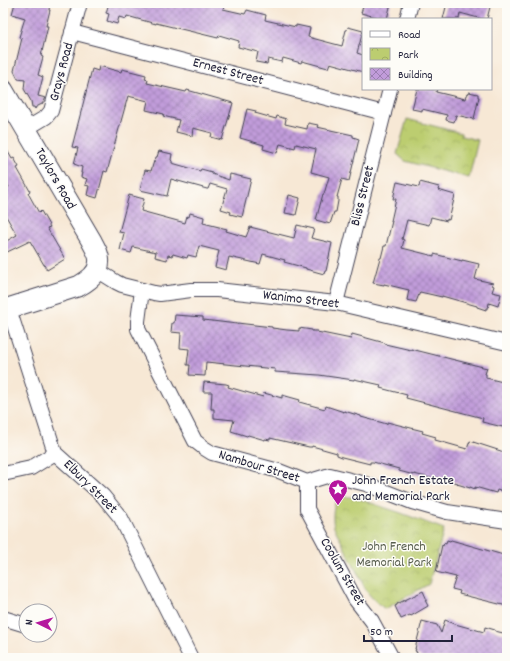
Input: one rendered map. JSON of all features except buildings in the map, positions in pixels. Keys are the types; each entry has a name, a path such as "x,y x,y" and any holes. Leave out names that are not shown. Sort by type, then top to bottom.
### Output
{"street":[{"name":"Grays Road","path":"26,129 46,117 51,111 80,3"},
{"path":"407,18 411,3"},
{"name":"Ernest Street","path":"72,32 384,113"},
{"name":"Taylors Road","path":"3,90 91,240 99,261 97,270"},
{"name":"Bliss Street","path":"336,303 390,90"},
{"path":"6,310 79,286 92,277 97,270"},
{"name":"Wanimo Street","path":"97,270 122,285 154,293 160,294 191,290 217,290 336,303 507,343"},
{"name":"Nambour Street","path":"142,290 138,329 195,440 204,448 212,453 279,471 307,482 330,475 366,484 412,502 447,512 507,521"},
{"name":"Elbury Street","path":"6,310 55,453 103,496 120,518 191,658"},
{"path":"3,474 31,468 55,453"},
{"name":"Coolum Street","path":"307,482 308,509 355,599 372,621 392,658"},
{"path":"3,618 18,623"}],"green space":[{"path":"407,119 461,133 461,136 478,140 469,178 405,161 397,154"},
{"name":"John French Memorial Park","path":"344,497 353,497 444,529 429,584 385,609 376,602 367,592 334,527 333,514 336,500"}],"place":[{"name":"John French Estate and Memorial Park","path":"338,506"}]}
